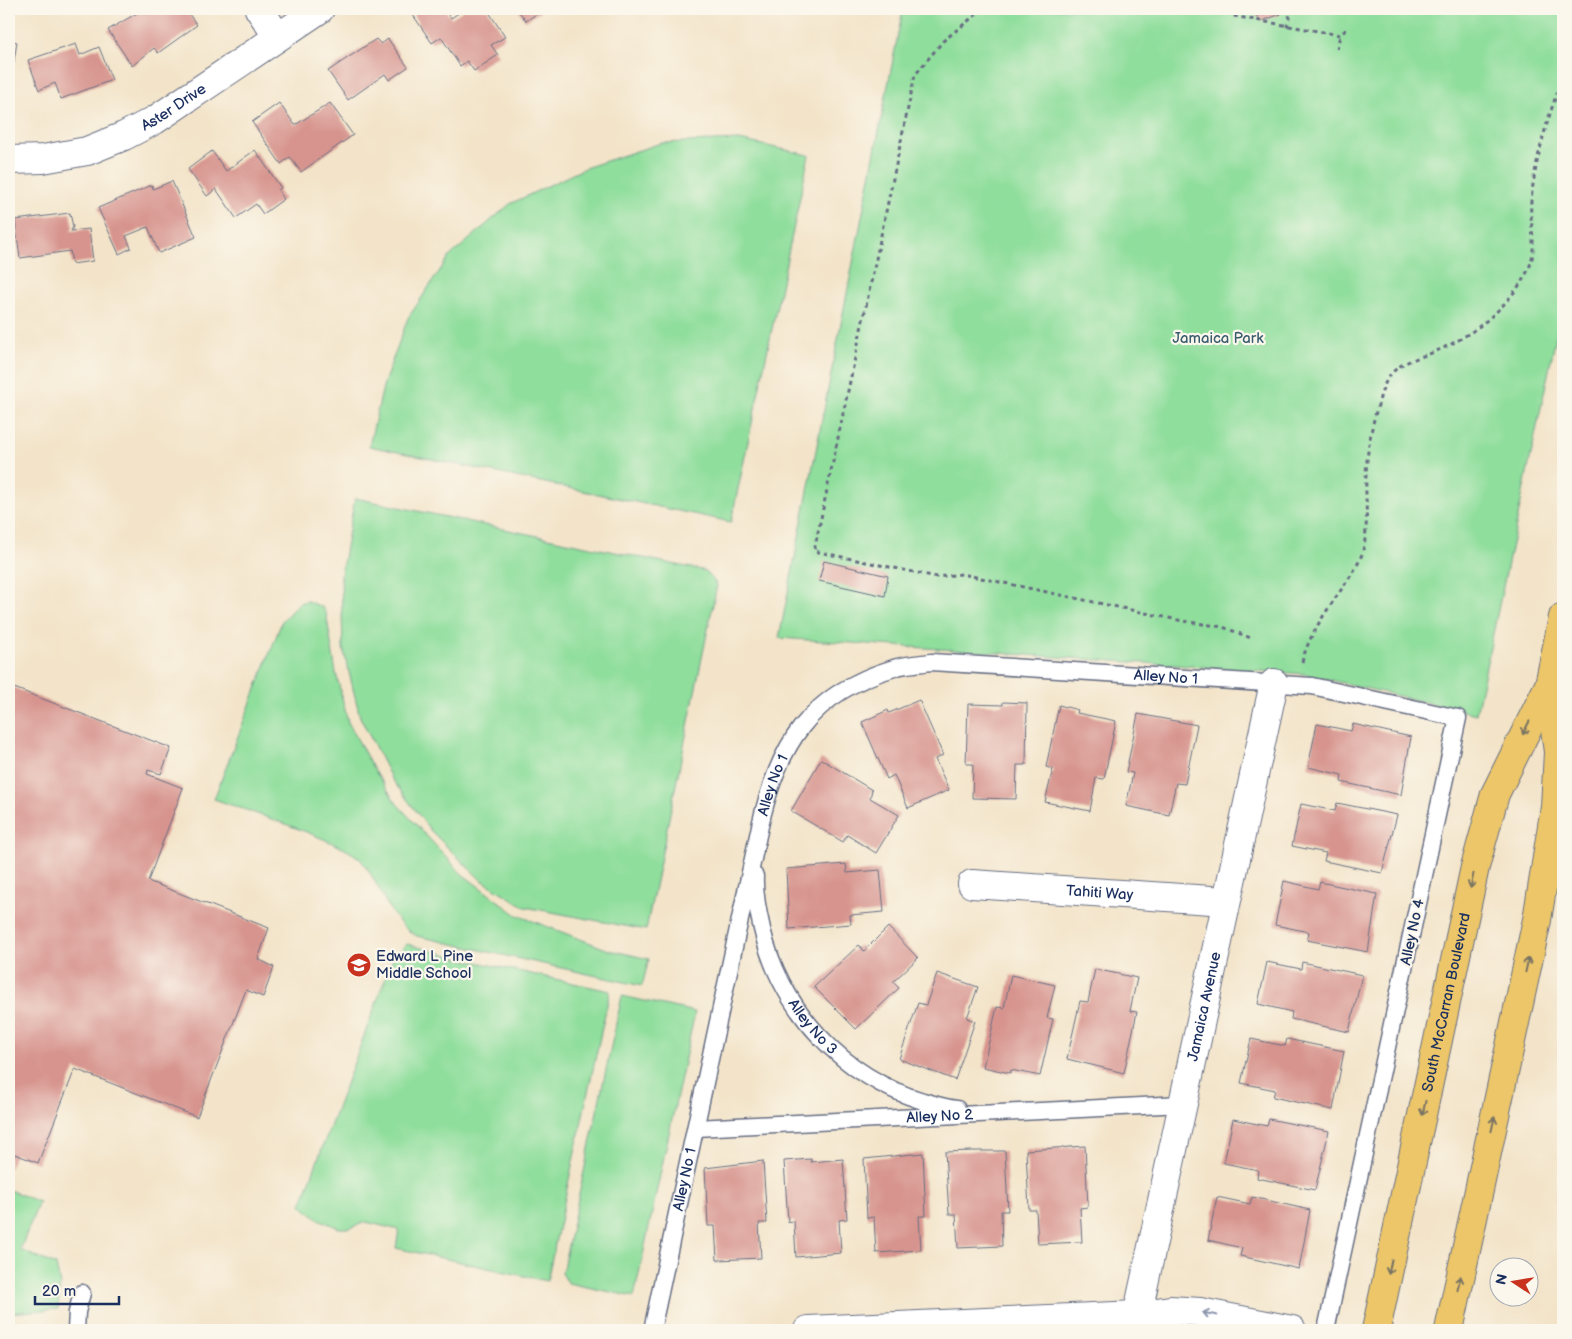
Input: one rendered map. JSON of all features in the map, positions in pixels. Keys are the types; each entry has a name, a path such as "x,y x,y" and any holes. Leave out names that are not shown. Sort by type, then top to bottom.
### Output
{"main road":[{"name":"South McCarran Boulevard","path":"1376,1330 1475,867 1495,794 1549,685 1563,616"},
{"name":"South McCarran Boulevard","path":"1449,1330 1537,920 1555,807 1558,752 1549,685"}],"street":[{"path":"259,9 278,37"},
{"name":"Aster Drive","path":"9,160 43,159 87,151 124,136 155,120 320,9"},
{"name":"Jamaica Avenue","path":"1135,1323 1226,901 1285,684"},
{"name":"Tahiti Way","path":"972,884 1226,901"},
{"path":"1135,1323 1176,1310 1200,1312 1292,1330"},
{"path":"808,1330 1135,1323 1169,1330"}],"lane":[{"name":"Alley No 1","path":"652,1330 768,788 781,757 802,725 828,700 859,680 895,667 931,662 1285,684"},
{"name":"Alley No 4","path":"1285,684 1312,686 1458,718 1326,1330"},
{"name":"Alley No 3","path":"760,826 755,882 757,908 767,950 782,986 806,1021 831,1049 863,1074 901,1094 950,1109 1002,1113"},
{"name":"Alley No 2","path":"696,1128 1182,1104"},
{"path":"76,1330 76,1312 82,1294"}],"path":[{"path":"983,9 943,41 915,75 814,551 938,577 962,574 1183,621 1223,627 1251,638"},
{"path":"1235,9 1233,16 1287,28 1340,35"},
{"path":"1287,28 1291,9"},
{"path":"1336,50 1340,35 1349,27"},
{"path":"1285,684 1307,647 1314,631 1352,573 1362,553 1367,527 1366,477 1368,444 1382,391 1390,374 1404,363 1440,350 1472,331 1508,298 1529,268 1533,250 1531,201 1548,122 1563,77"}],"green space":[{"name":"Jamaica Park","path":"903,9 1563,9 1563,304 1476,714 1304,674 779,638"},
{"path":"739,140 809,155 731,522 369,446 384,383 408,318 449,257 510,204 585,168 661,143"},
{"path":"355,498 706,571 717,585 646,930 525,907 480,879 431,831 391,778 360,717 343,648 341,574"},
{"path":"307,601 322,607 326,613 336,673 348,722 373,768 397,804 462,874 517,915 609,950 649,959 642,986 417,936 399,922 368,870 361,860 351,853 315,835 214,799 282,621 299,603"},
{"path":"407,944 458,958 610,991 547,1281 396,1248 399,1230 366,1222 350,1228 339,1228 316,1218 301,1205 393,958"},
{"path":"622,996 695,1012 634,1297 568,1283 562,1273"},
{"path":"9,1190 39,1202 20,1250 56,1265 60,1284 58,1309 9,1313"}],"building":[{"path":"144,9 185,9 197,25 158,53 154,48 132,66 108,30"},
{"path":"422,9 445,9 451,18 465,9 487,9 505,37 491,45 498,55 474,71 467,61 460,66 441,37 432,43 413,15"},
{"path":"517,9 544,9 526,21"},
{"path":"1249,9 1283,9 1281,14 1262,21"},
{"path":"376,39 381,44 388,39 408,67 389,80 385,74 348,100 328,71"},
{"path":"9,40 17,42 10,87 9,87"},
{"path":"76,44 80,55 99,47 112,80 61,99 55,83 39,90 28,60"},
{"path":"279,103 295,125 330,103 353,135 301,172 290,157 281,164 252,122"},
{"path":"255,150 281,188 278,190 284,199 263,214 256,204 236,218 216,189 207,196 188,169 212,151 226,171"},
{"path":"172,181 196,237 159,253 148,227 126,236 131,248 119,254 98,208 152,185 153,189"},
{"path":"70,213 73,227 71,231 89,229 93,261 72,264 70,251 20,258 15,220"},
{"path":"824,561 888,576 885,596 819,581"},
{"path":"9,686 171,748 161,774 148,770 147,774 183,788 148,881 269,928 258,959 274,967 263,997 246,990 197,1117 75,1069 38,1163 15,1154 9,1169"},
{"path":"919,700 943,755 935,759 949,790 908,808 894,775 887,779 862,722 888,710 889,713"},
{"path":"1003,702 1027,703 1026,765 1017,765 1016,799 972,798 973,764 966,764 968,704 1003,705"},
{"path":"1059,705 1078,710 1077,713 1116,721 1104,779 1096,778 1090,811 1045,802 1053,769 1046,767"},
{"path":"1138,714 1197,725 1185,784 1176,783 1169,815 1126,806 1133,773 1126,772"},
{"path":"1317,724 1351,731 1353,724 1411,737 1401,795 1341,782 1342,775 1308,767"},
{"path":"821,759 872,790 870,798 899,815 876,853 847,835 843,842 791,811"},
{"path":"1337,803 1397,815 1382,873 1324,861 1326,853 1292,846 1301,804 1335,811"},
{"path":"846,864 847,873 880,870 884,912 850,915 851,924 789,929 786,869"},
{"path":"1284,881 1318,889 1320,882 1377,894 1368,952 1307,940 1309,932 1275,925"},
{"path":"888,927 918,958 893,982 899,988 856,1029 814,987 859,945 864,951"},
{"path":"1267,962 1301,969 1302,962 1362,975 1349,1032 1291,1019 1292,1012 1258,1004"},
{"path":"1095,969 1137,978 1130,1011 1137,1012 1124,1073 1067,1059 1080,1001 1088,1002"},
{"path":"937,973 978,987 967,1018 975,1021 955,1080 899,1059 918,1003 926,1005"},
{"path":"1011,975 1055,985 1047,1018 1053,1019 1040,1076 1011,1070 1010,1073 983,1067 997,1007 1004,1008"},
{"path":"1251,1039 1285,1046 1287,1039 1344,1051 1333,1110 1273,1097 1275,1090 1241,1083"},
{"path":"1233,1119 1267,1126 1269,1119 1329,1131 1315,1190 1257,1178 1258,1170 1224,1163"},
{"path":"1085,1146 1088,1207 1080,1208 1082,1242 1038,1244 1036,1210 1029,1210 1026,1150"},
{"path":"1005,1151 1008,1211 1001,1211 1002,1246 958,1248 956,1214 949,1214 945,1152"},
{"path":"923,1153 926,1216 919,1216 921,1250 876,1253 874,1217 867,1218 864,1159"},
{"path":"811,1159 811,1162 843,1159 847,1219 839,1220 841,1253 796,1257 794,1221 788,1222 784,1161"},
{"path":"763,1161 767,1223 759,1223 761,1258 717,1260 715,1226 708,1226 705,1168"},
{"path":"1562,1179 1563,1213 1560,1212 1562,1202 1558,1201"},
{"path":"1217,1197 1250,1204 1252,1197 1310,1210 1299,1269 1240,1256 1242,1248 1208,1240"}],"place":[{"name":"Edward L Pine Middle School","path":"359,965"}]}
